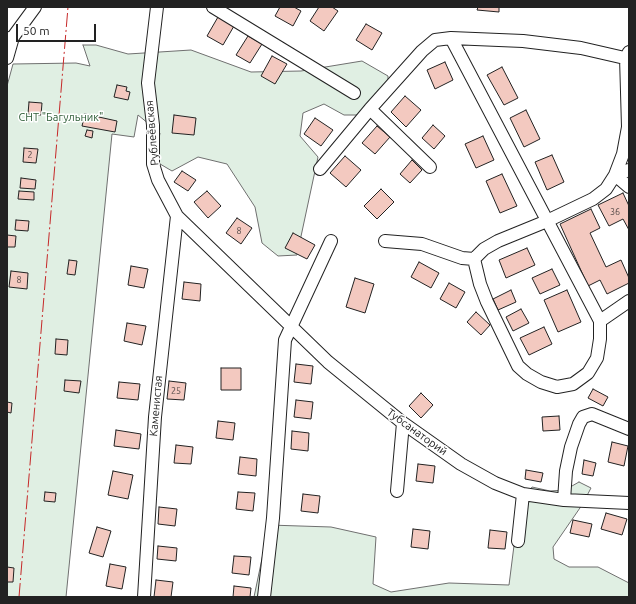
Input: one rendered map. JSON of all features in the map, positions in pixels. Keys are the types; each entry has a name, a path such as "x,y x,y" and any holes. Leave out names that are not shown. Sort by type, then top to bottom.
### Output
{"street":[{"path":"7,58 10,38 35,7"},
{"name":"Рублеёвская","path":"157,7 148,83 153,125 153,164 158,180 177,216 290,326"},
{"path":"214,7 354,93"},
{"path":"451,38 600,321 600,339 597,358 588,373 572,384 557,387 541,382 527,374 518,366 487,302 480,284 474,259"},
{"path":"320,169 370,109 422,51 435,40 451,38 554,44 628,55 628,127 623,154 615,175 606,189 593,198 547,221 498,241 484,249 474,259 462,258 422,244 385,241"},
{"path":"370,109 430,167"},
{"path":"615,175 629,170"},
{"path":"615,175 629,187"},
{"name":"Каменистая","path":"144,597 155,417 177,216"},
{"path":"264,597 273,518 285,340 290,326 331,241"},
{"path":"600,321 629,301"},
{"name":"Тубсанаторий","path":"290,326 328,362 403,423 461,464 495,483 523,494 543,498 629,503"},
{"path":"564,500 566,471 571,447 583,417 592,414 629,429"},
{"path":"397,491 403,423"},
{"path":"518,540 523,494"}],"green space":[{"name":"СНТ \"Багульник\"","path":"83,45 96,45 128,54 191,50 251,72 301,71 362,61 388,76 388,93 372,115 344,115 324,104 303,113 300,136 318,157 297,255 278,256 262,243 255,207 227,164 198,157 172,171 155,161 160,133 138,115 134,137 112,134 66,597 7,597 7,86 13,64 76,63 90,66"},
{"path":"579,482 591,488 582,505 553,547 554,559 569,567 598,567 629,583 629,597 254,597 269,525 331,527 376,537 373,584 391,592 449,583 509,585 519,506 532,487 550,491 565,490"}],"building":[{"path":"280,7 294,7 301,11 293,26 275,16"},
{"path":"319,7 332,7 338,11 324,31 310,21"},
{"path":"478,7 499,7 499,12 477,10"},
{"path":"218,17 234,26 223,45 207,36"},
{"path":"366,24 382,33 372,50 356,40"},
{"path":"248,36 262,44 250,63 236,55"},
{"path":"272,56 287,64 275,84 261,76"},
{"path":"445,62 453,80 435,89 427,70"},
{"path":"502,67 518,98 504,105 487,75"},
{"path":"117,85 127,87 126,91 130,92 128,100 114,97"},
{"path":"405,96 421,110 406,127 391,112"},
{"path":"29,102 42,103 41,115 28,114"},
{"path":"526,110 540,139 524,147 510,118"},
{"path":"85,114 117,121 115,132 82,126"},
{"path":"174,115 196,118 194,135 172,133"},
{"path":"315,118 333,130 321,146 304,134"},
{"path":"433,125 445,136 434,149 422,138"},
{"path":"377,126 390,137 375,154 362,143"},
{"path":"87,130 93,131 92,138 85,136"},
{"path":"483,136 494,160 476,168 465,144"},
{"path":"24,148 38,149 36,163 23,162"},
{"path":"552,155 564,182 547,190 535,162"},
{"path":"345,156 361,170 346,187 330,173"},
{"path":"412,160 422,170 410,183 400,174"},
{"path":"182,171 196,180 188,191 174,182"},
{"path":"502,174 517,206 500,213 486,181"},
{"path":"21,178 36,180 35,189 20,188"},
{"path":"381,189 394,202 377,219 364,206"},
{"path":"19,191 34,192 34,200 18,199"},
{"path":"207,191 221,206 208,218 194,202"},
{"path":"623,193 629,206 629,230 623,219 609,226 598,205"},
{"path":"591,209 600,228 590,233 606,267 621,260 629,278 629,283 607,294 600,280 588,286 560,224"},
{"path":"237,218 252,228 241,244 226,233"},
{"path":"16,220 29,221 28,231 15,230"},
{"path":"293,233 315,245 307,259 285,248"},
{"path":"7,235 16,236 15,247 7,247"},
{"path":"527,248 535,265 506,278 499,260"},
{"path":"69,260 77,261 75,275 67,274"},
{"path":"419,262 439,273 431,288 411,277"},
{"path":"131,266 148,269 144,288 128,285"},
{"path":"552,269 560,285 540,294 532,278"},
{"path":"11,271 28,273 27,289 9,287"},
{"path":"355,278 374,284 365,313 346,307"},
{"path":"184,282 201,284 200,301 182,299"},
{"path":"449,283 465,292 456,308 440,299"},
{"path":"511,290 516,302 498,310 493,299"},
{"path":"567,290 581,322 558,332 544,300"},
{"path":"521,309 529,323 513,331 506,317"},
{"path":"476,312 490,325 481,335 467,322"},
{"path":"127,323 146,326 142,345 124,341"},
{"path":"544,327 552,344 529,355 520,338"},
{"path":"56,339 68,340 67,355 55,354"},
{"path":"296,364 313,366 311,384 294,382"},
{"path":"221,368 241,368 241,390 221,390"},
{"path":"65,380 81,381 79,393 64,391"},
{"path":"169,381 186,383 184,400 167,399"},
{"path":"119,382 140,384 138,400 117,398"},
{"path":"593,389 608,397 603,406 588,398"},
{"path":"421,393 433,405 421,418 409,406"},
{"path":"296,400 313,402 311,419 294,417"},
{"path":"7,402 12,403 11,413 7,412"},
{"path":"559,416 560,430 543,431 542,417"},
{"path":"218,421 235,423 233,440 216,438"},
{"path":"116,430 141,434 139,449 114,446"},
{"path":"292,431 309,433 308,451 291,449"},
{"path":"612,442 628,446 624,466 608,462"},
{"path":"176,445 193,447 191,464 174,463"},
{"path":"240,457 257,459 256,476 238,474"},
{"path":"584,460 596,463 593,476 582,474"},
{"path":"418,464 435,466 433,483 416,481"},
{"path":"526,470 543,473 541,482 525,479"},
{"path":"113,471 133,475 128,499 108,495"},
{"path":"45,492 56,493 55,502 44,501"},
{"path":"238,492 255,493 253,511 236,509"},
{"path":"303,494 320,496 318,513 301,511"},
{"path":"159,507 177,509 175,526 158,524"},
{"path":"606,513 627,519 622,535 601,529"},
{"path":"573,520 592,524 589,537 570,533"},
{"path":"97,527 111,531 103,557 89,553"},
{"path":"413,529 430,531 428,549 411,547"},
{"path":"490,530 507,532 505,549 488,548"},
{"path":"158,546 177,548 176,561 157,559"},
{"path":"234,556 251,557 249,575 232,573"},
{"path":"110,564 126,567 122,589 106,586"},
{"path":"7,567 14,568 13,582 7,582"},
{"path":"156,580 173,582 171,597 154,597"},
{"path":"234,586 251,588 250,597 233,597"}],"power":[{"path":"19,597 68,7"}]}
